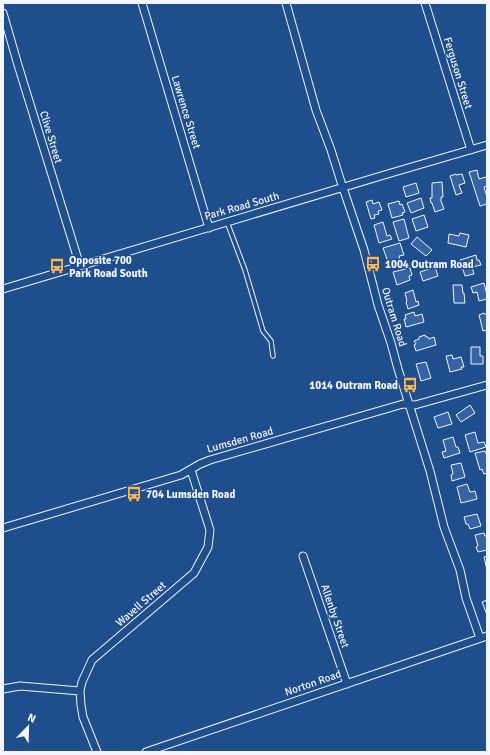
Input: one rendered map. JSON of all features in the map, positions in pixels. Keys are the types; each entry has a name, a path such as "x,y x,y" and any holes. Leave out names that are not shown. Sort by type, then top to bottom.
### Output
{"street":[{"name":"Lawrence Street","path":"142,3 209,228"},
{"name":"Outram Road","path":"286,3 316,110 331,150 364,250 378,305 392,344 430,471 444,527 460,570 468,604 484,637"},
{"name":"Ferguson Street","path":"425,3 471,150"},
{"name":"Clive Street","path":"3,13 80,266"},
{"name":"Park Road South","path":"3,289 487,145"},
{"name":"Lumsden Road","path":"3,528 129,492 181,475 210,460 403,404 416,406 487,385"},
{"name":"Wavell Street","path":"97,752 83,717 80,691 92,660 194,573 208,546 210,530 191,470"},
{"name":"Allenby Street","path":"303,556 347,684"},
{"name":"Norton Road","path":"146,752 484,637"},
{"path":"3,689 20,686 80,691"}],"lane":[{"path":"227,222 245,270 262,331 271,341 273,356"}],"building":[{"path":"477,170 479,179 486,177 487,179 487,186 484,187 487,197 487,204 480,206 469,172"},
{"path":"462,174 465,183 459,185 462,193 456,195 450,176"},
{"path":"442,182 443,197 441,197 441,201 444,209 435,212 430,198 432,198 432,183"},
{"path":"416,183 419,193 406,197 403,187"},
{"path":"421,198 424,208 411,213 407,203"},
{"path":"372,200 373,204 379,202 382,210 378,211 379,214 374,215 375,218 371,219 366,202"},
{"path":"399,201 405,212 402,213 403,215 392,218 388,204"},
{"path":"424,215 428,227 416,231 412,219"},
{"path":"404,219 409,238 399,241 393,222"},
{"path":"383,222 387,236 390,235 392,239 379,243 374,225"},
{"path":"460,233 469,235 466,247 448,243 449,234 459,236"},
{"path":"417,237 432,250 426,256 411,244"},
{"path":"400,243 404,255 399,256 400,260 388,262 383,248"},
{"path":"476,255 477,260 479,260 481,265 472,267 474,274 465,276 460,260"},
{"path":"435,267 438,276 423,281 420,272"},
{"path":"410,268 412,275 409,276 410,280 397,285 393,272"},
{"path":"484,283 487,299 479,301 477,292 473,293 471,287"},
{"path":"453,285 462,285 465,303 454,303"},
{"path":"413,290 416,302 418,301 419,305 408,309 405,293"},
{"path":"414,312 415,316 422,314 424,322 406,327 404,319 406,319 405,315"},
{"path":"484,313 487,314 487,330 483,331 479,315"},
{"path":"425,335 429,339 434,337 436,345 416,351 414,345 416,344 414,341"},
{"path":"471,347 480,347 480,356 483,356 483,364 471,364"},
{"path":"452,355 453,359 461,357 464,367 461,367 462,369 450,372 446,356"},
{"path":"426,362 431,378 421,381 416,364"},
{"path":"470,405 475,413 461,422 456,415"},
{"path":"448,412 452,424 438,428 434,417"},
{"path":"475,432 478,443 484,442 486,447 470,452 465,435"},
{"path":"453,437 456,447 458,447 460,453 444,458 442,452 446,451 443,440"},
{"path":"485,451 487,456 487,473 484,474 482,469 480,470 475,453"},
{"path":"461,463 465,477 452,481 451,475 453,474 451,465"},
{"path":"467,484 470,492 475,491 477,499 461,503 457,487"},
{"path":"477,514 481,526 470,529 468,524 466,524 464,517"},
{"path":"484,533 485,536 487,536 487,550 478,552 475,535"},
{"path":"487,556 487,570 484,557"},
{"path":"487,600 487,615 482,602"}],"place":[{"name":"1004 Outram Road","path":"373,264"},
{"name":"Opposite 700 Park Road South","path":"57,266"},
{"name":"1014 Outram Road","path":"410,385"},
{"name":"704 Lumsden Road","path":"134,494"}]}
